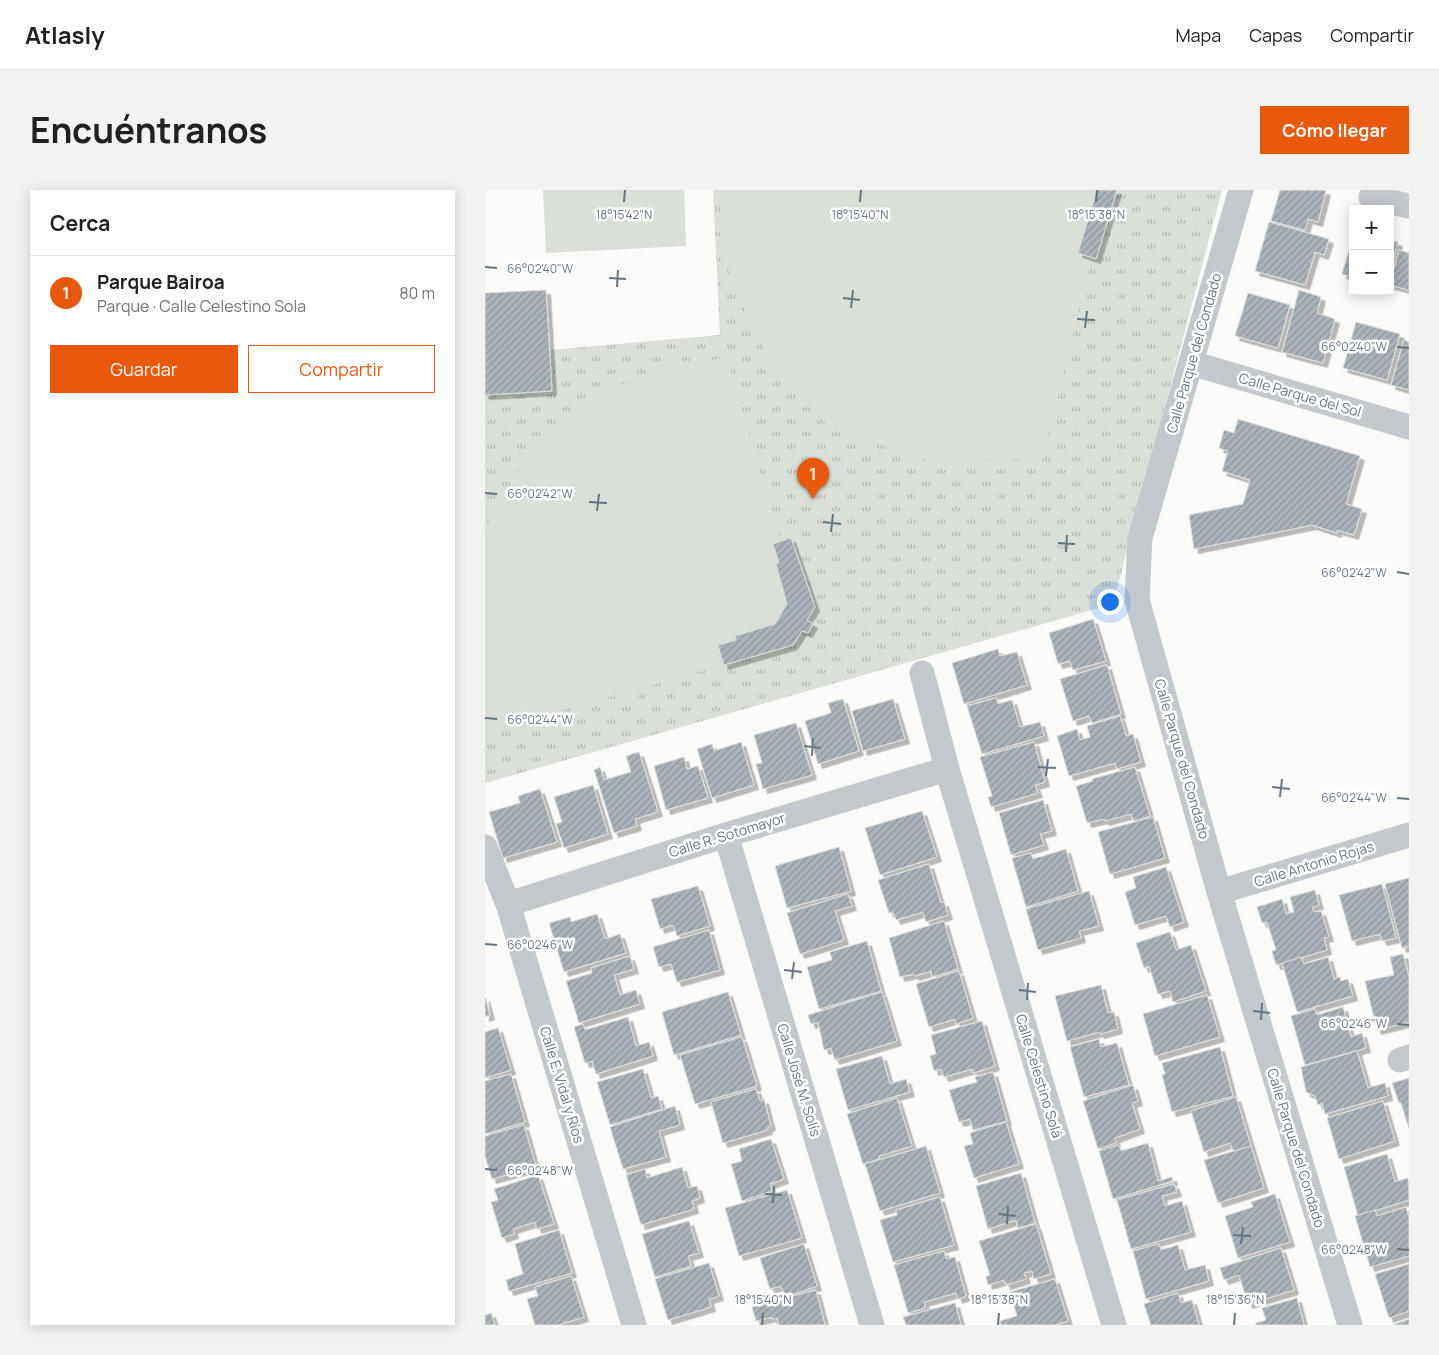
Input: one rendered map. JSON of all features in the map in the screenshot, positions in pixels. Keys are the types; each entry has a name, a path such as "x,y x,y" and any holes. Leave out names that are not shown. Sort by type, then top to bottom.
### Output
{"street":[{"name":"Calle Parque del Condado","path":"1241,190 1140,538 1137,600 1219,892 1350,1325"},
{"path":"1371,197 1409,206"},
{"name":"Calle Parque del Sol","path":"1191,363 1409,427"},
{"name":"Calle Celestino Solá","path":"922,673 947,769 1114,1325"},
{"name":"Calle R. Sotomayor","path":"508,904 726,835 947,769"},
{"name":"Calle José M. Solís","path":"726,835 872,1325"},
{"name":"Calle Antonio Rojas","path":"1219,892 1409,835"},
{"name":"Calle E. Vidal y Ríos","path":"485,847 508,904 634,1325"}],"green space":[{"path":"543,190 684,190 686,246 546,253"},
{"path":"713,190 1222,190 1113,604 485,783 485,393 547,389 550,350 720,335"},
{"path":"723,190 1108,190 1043,459 930,462 829,427 770,365 726,265"},
{"path":"727,357 797,598 780,649 485,732 485,532 488,523 538,436 639,375"}],"building":[{"path":"1097,190 1117,190 1096,259 1078,253"},
{"path":"1280,190 1326,191 1318,222 1308,219 1305,230 1271,221"},
{"path":"1269,222 1329,239 1324,255 1315,252 1305,285 1255,271"},
{"path":"1394,241 1398,242 1394,256"},
{"path":"1349,250 1349,276 1342,274"},
{"path":"1399,250 1409,253 1409,290 1394,286 1394,269"},
{"path":"546,290 552,391 485,395 485,293"},
{"path":"1299,290 1321,297 1317,313 1335,319 1323,363 1282,352"},
{"path":"1248,293 1290,305 1278,348 1235,336"},
{"path":"1356,322 1400,334 1387,380 1343,368"},
{"path":"1404,340 1409,342 1409,390 1391,385"},
{"path":"1238,419 1360,456 1346,504 1362,509 1354,535 1337,530 1337,533 1312,525 1194,549 1189,515 1243,504 1250,480 1222,471 1228,451 1219,448 1224,430 1234,433"},
{"path":"791,538 815,607 807,620 813,624 808,633 802,631 793,645 724,665 718,645 736,640 735,636 775,624 787,604 776,564 779,563 773,544"},
{"path":"1093,619 1106,661 1073,670 1070,661 1058,664 1049,633"},
{"path":"998,649 1000,656 1017,652 1027,685 964,704 952,663"},
{"path":"1107,665 1121,714 1092,723 1089,716 1073,721 1060,679"},
{"path":"996,698 998,704 1012,700 1020,727 1040,722 1044,736 982,754 967,706"},
{"path":"843,699 859,751 818,764 805,721 831,713 828,703"},
{"path":"893,699 905,739 863,751 852,711"},
{"path":"1120,716 1126,736 1133,734 1141,762 1117,769 1115,763 1069,776 1057,736 1077,729 1080,740 1090,737 1087,726"},
{"path":"796,723 812,775 763,789 756,764 762,763 754,735"},
{"path":"741,742 754,785 712,798 697,749 712,744 714,751"},
{"path":"1034,742 1045,782 1035,785 1038,793 991,807 988,797 992,796 980,757"},
{"path":"639,752 658,812 635,819 637,826 614,833 594,770 600,767 604,780 631,772 626,756"},
{"path":"684,757 687,769 698,766 708,798 666,810 654,766"},
{"path":"1135,767 1150,816 1134,821 1131,814 1105,821 1104,819 1087,823 1076,786 1093,781 1092,779"},
{"path":"593,785 608,834 564,848 556,824 562,822 554,797"},
{"path":"540,789 557,842 503,858 489,812 520,803 518,796"},
{"path":"1043,800 1052,831 1040,834 1044,845 1011,855 999,813"},
{"path":"922,811 937,857 880,875 865,828"},
{"path":"1153,817 1165,858 1110,874 1098,832"},
{"path":"839,847 851,891 787,908 775,866"},
{"path":"1066,849 1078,891 1026,907 1012,858 1031,853 1033,859"},
{"path":"929,864 941,903 944,902 948,915 926,922 923,912 896,920 893,912 889,913 878,880"},
{"path":"1166,867 1184,922 1170,927 1166,916 1135,925 1125,892 1136,888 1133,877"},
{"path":"1409,878 1409,946 1402,948 1385,884"},
{"path":"1382,884 1396,938 1382,941 1380,934 1352,941 1339,895"},
{"path":"698,886 710,926 677,936 673,925 660,929 651,899"},
{"path":"1315,890 1319,905 1312,907 1314,912 1321,911 1329,937 1324,938 1327,950 1276,965 1272,951 1276,950 1267,922 1262,923 1257,907 1282,899 1286,914 1294,912 1290,897"},
{"path":"1089,891 1099,926 1079,931 1081,938 1038,950 1026,909"},
{"path":"848,894 852,906 835,911 844,940 800,954 787,913"},
{"path":"597,914 605,939 620,934 626,953 564,972 549,923 570,917 571,922"},
{"path":"944,921 958,969 932,977 931,971 915,976 914,974 900,977 889,938"},
{"path":"709,930 720,970 677,982 671,964 659,967 653,947"},
{"path":"1170,932 1176,950 1191,945 1206,991 1173,1002 1170,991 1158,994 1149,966 1144,968 1136,943"},
{"path":"867,941 881,991 819,1009 807,967 832,960 830,952"},
{"path":"1403,954 1409,977 1409,1022 1377,1030 1365,981 1394,975 1390,957"},
{"path":"630,956 634,969 614,975 620,995 636,990 640,1004 579,1023 566,981 592,973 591,968"},
{"path":"1301,957 1304,964 1328,957 1334,979 1340,977 1341,981 1348,979 1353,996 1297,1012 1282,963"},
{"path":"959,971 973,1018 956,1024 955,1019 929,1027 916,984"},
{"path":"1101,985 1108,1013 1114,1012 1118,1029 1067,1041 1055,996"},
{"path":"728,992 741,1035 674,1055 662,1012"},
{"path":"882,992 897,1041 835,1060 831,1048 824,1050 818,1022 811,1024 808,1015"},
{"path":"1207,995 1220,1037 1155,1056 1143,1014"},
{"path":"485,997 490,1015 485,1017"},
{"path":"1343,1007 1351,1037 1362,1033 1366,1048 1305,1065 1291,1016 1315,1009 1317,1015"},
{"path":"628,1017 636,1046 649,1042 653,1056 596,1074 592,1061 585,1063 574,1027 583,1024 585,1030"},
{"path":"982,1021 995,1066 973,1073 972,1069 944,1077 941,1069 934,1071 930,1056 936,1054 931,1035"},
{"path":"498,1028 511,1070 485,1078 485,1032"},
{"path":"742,1037 757,1086 695,1104 680,1055"},
{"path":"1099,1039 1101,1047 1117,1043 1129,1085 1084,1097 1070,1047"},
{"path":"1220,1047 1233,1096 1172,1112 1162,1075 1165,1074 1162,1063"},
{"path":"1357,1051 1368,1088 1385,1083 1388,1096 1325,1114 1322,1103 1318,1105 1315,1096 1306,1092 1301,1067"},
{"path":"882,1056 890,1084 906,1079 910,1092 848,1110 836,1069"},
{"path":"643,1069 651,1098 658,1096 662,1109 610,1125 597,1082"},
{"path":"993,1072 1007,1121 973,1130 970,1119 959,1122 949,1090 977,1082 975,1077"},
{"path":"511,1074 525,1122 485,1134 485,1081"},
{"path":"1409,1078 1409,1129 1401,1103 1399,1103 1392,1083"},
{"path":"1133,1085 1138,1101 1132,1103 1140,1129 1115,1138 1116,1143 1098,1149 1083,1101"},
{"path":"756,1089 760,1101 764,1099 771,1126 767,1128 768,1130 723,1143 711,1102"},
{"path":"1236,1097 1251,1146 1233,1151 1230,1143 1204,1152 1191,1111"},
{"path":"897,1098 912,1146 879,1156 879,1159 863,1164 847,1114"},
{"path":"1383,1101 1395,1141 1339,1159 1327,1118"},
{"path":"675,1106 680,1125 659,1131 666,1157 623,1169 610,1127"},
{"path":"1006,1122 1019,1164 974,1178 964,1146 973,1144 970,1133"},
{"path":"524,1125 536,1167 492,1179 485,1156 485,1136"},
{"path":"771,1139 784,1179 770,1184 772,1191 742,1201 731,1164 742,1161 739,1149"},
{"path":"1148,1143 1158,1181 1172,1177 1173,1181 1113,1199 1099,1151 1119,1145 1121,1151"},
{"path":"926,1146 940,1193 880,1211 865,1164"},
{"path":"1251,1146 1264,1188 1218,1203 1204,1160"},
{"path":"1387,1154 1395,1182 1408,1178 1409,1200 1358,1216 1344,1167"},
{"path":"682,1167 688,1188 697,1186 700,1198 692,1201 694,1209 641,1225 626,1175 645,1169 647,1178"},
{"path":"1021,1173 1035,1223 1018,1228 1016,1220 988,1229 976,1186"},
{"path":"538,1175 554,1224 537,1229 535,1222 513,1229 514,1234 502,1238 491,1202 498,1200 494,1189"},
{"path":"1174,1184 1177,1192 1162,1196 1165,1206 1182,1201 1191,1232 1131,1249 1117,1200"},
{"path":"787,1190 802,1238 739,1256 725,1208"},
{"path":"1275,1194 1290,1242 1238,1258 1225,1216 1253,1207 1251,1202"},
{"path":"940,1197 954,1245 893,1262 880,1220 897,1215 896,1210"},
{"path":"1406,1207 1409,1218 1409,1256 1370,1267 1355,1216 1375,1210 1377,1216"},
{"path":"689,1221 699,1253 688,1256 691,1266 655,1277 642,1234"},
{"path":"1036,1224 1051,1274 1034,1279 1032,1271 1024,1273 1026,1279 1006,1285 1004,1280 988,1285 986,1277 990,1275 979,1241"},
{"path":"559,1230 572,1273 509,1291 506,1280 523,1274 515,1244"},
{"path":"804,1244 817,1286 785,1297 781,1286 770,1289 760,1258"},
{"path":"1159,1244 1161,1250 1178,1245 1185,1270 1205,1265 1209,1281 1146,1299 1133,1251"},
{"path":"1281,1248 1294,1290 1248,1304 1239,1275 1224,1280 1220,1268"},
{"path":"944,1251 946,1259 955,1257 966,1296 958,1299 956,1293 924,1302 925,1308 908,1313 894,1265"},
{"path":"709,1263 719,1296 709,1299 711,1307 668,1320 655,1279"},
{"path":"1409,1264 1409,1311 1389,1318 1375,1274"},
{"path":"571,1276 584,1317 558,1325 535,1325 527,1299 538,1296 535,1287"},
{"path":"1055,1279 1068,1321 1055,1325 1001,1325 1000,1321 1017,1316 1010,1292"},
{"path":"816,1290 825,1325 779,1325 777,1318 772,1319 772,1317 756,1321 752,1307"},
{"path":"1178,1293 1181,1303 1192,1300 1199,1325 1151,1325 1144,1304"},
{"path":"1297,1298 1304,1325 1256,1325 1256,1323 1266,1320 1262,1308"},
{"path":"955,1303 961,1325 906,1325 903,1317"},
{"path":"491,1313 495,1325 485,1325 485,1315"},
{"path":"1409,1319 1409,1325 1393,1325"}],"place":[{"name":"Parque Bairoa","path":"813,499"}]}
